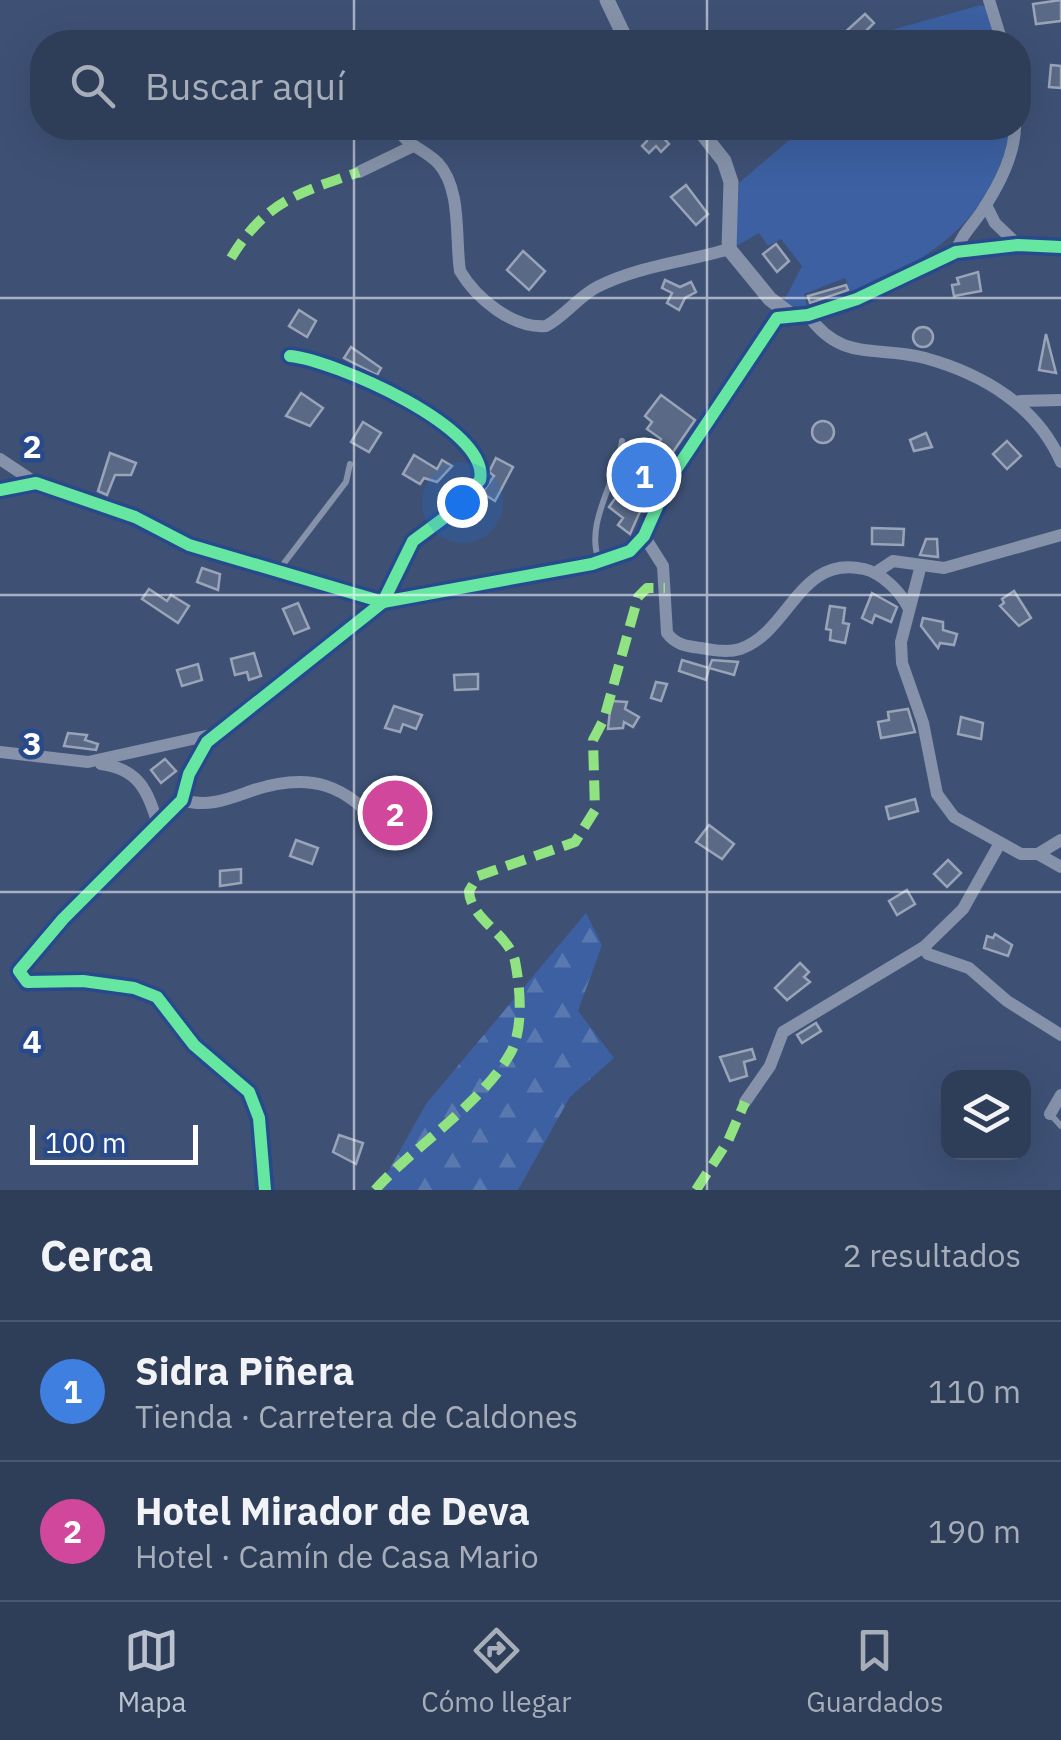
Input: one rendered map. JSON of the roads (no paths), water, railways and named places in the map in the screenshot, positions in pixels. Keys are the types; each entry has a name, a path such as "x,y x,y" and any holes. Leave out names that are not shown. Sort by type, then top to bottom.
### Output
{"street":[{"path":"607,0 622,30"},
{"path":"989,0 998,30"},
{"path":"406,140 439,164 448,180 460,270 467,283 506,316 528,326 546,326 598,286 647,268 682,264 729,250"},
{"path":"708,140 724,160 731,182 729,250 770,298 790,314"},
{"path":"956,252 961,236 986,205 1010,159 1013,140"},
{"path":"359,172 412,148"},
{"path":"986,205 994,223 1018,244"},
{"path":"0,459 36,482 135,517 189,545 277,572 383,602 464,591 512,576 600,562 630,551 644,536 669,480 776,318 808,315 857,299 956,252 1018,244 1061,247"},
{"path":"808,315 835,343 924,358 1020,402 1061,400"},
{"path":"265,1190 260,1118 249,1092 194,1046 156,998 134,988 83,981 32,982 19,977 22,966 63,919 182,800 189,774 215,734 383,602 407,548 480,480 480,462 466,443 394,392 328,364 290,356"},
{"path":"1020,402 1061,462"},
{"path":"0,490 36,482"},
{"path":"875,572 893,561 944,568 1061,534"},
{"path":"644,536 663,566 667,633 684,646 739,649 763,636 814,578 838,567 875,572 909,608"},
{"path":"921,565 901,642 902,663 923,723 937,794 954,818 1021,854 1038,854 1061,840"},
{"path":"88,762 215,734"},
{"path":"0,752 88,762 135,774 146,788 158,824"},
{"path":"182,800 218,802 258,789 308,782 347,794 363,804 384,831"},
{"path":"745,1102 762,1081 790,1025 924,948 963,909 1000,843"},
{"path":"1038,854 1061,868"},
{"path":"924,948 928,954 976,973 1007,1000 1061,1035"},
{"path":"1050,1114 1061,1095"}],"lane":[{"path":"600,562 594,548 599,516 620,462 622,441"},
{"path":"277,572 346,482 350,464"},
{"path":"1050,1114 1061,1126"}],"place":[{"name":"Sidra Piñera","path":"644,475"},
{"name":"Hotel Mirador de Deva","path":"395,813"}]}
